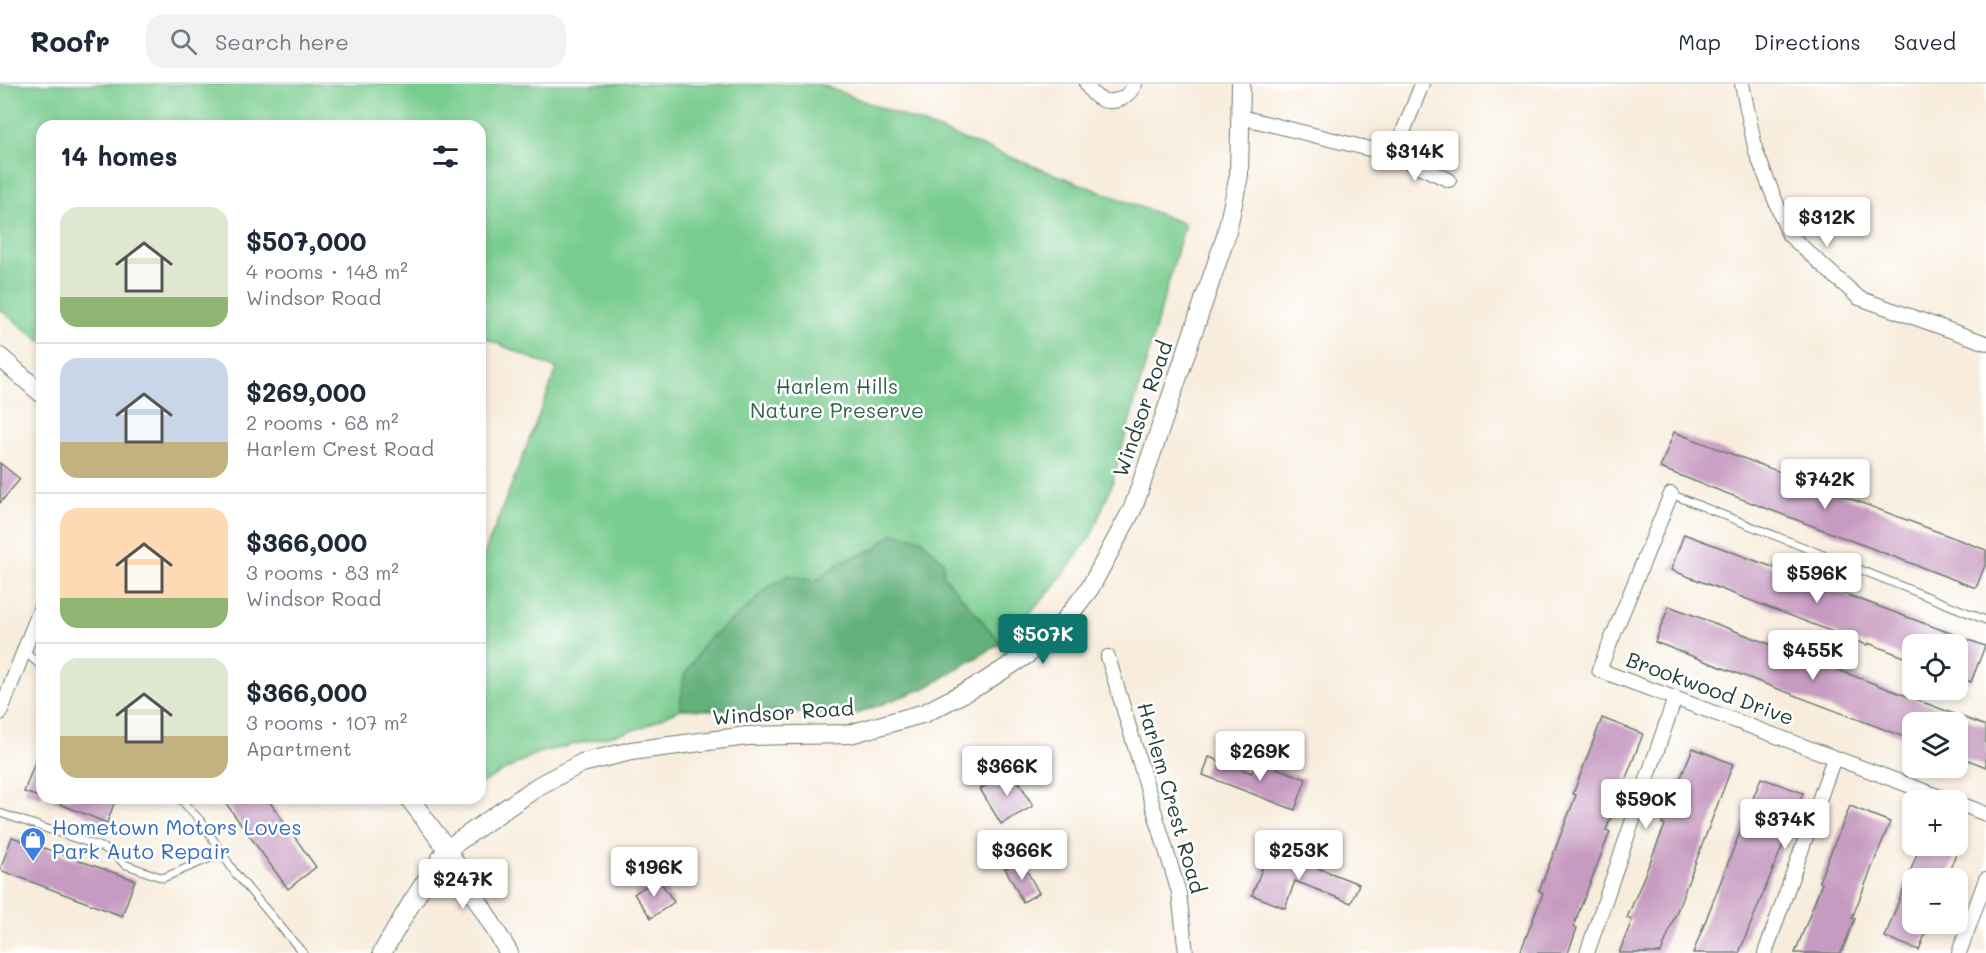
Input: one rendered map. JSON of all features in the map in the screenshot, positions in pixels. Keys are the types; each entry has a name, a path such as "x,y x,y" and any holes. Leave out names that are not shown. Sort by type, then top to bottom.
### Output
{"street":[{"path":"1088,84 1096,97 1102,101 1112,102 1121,100 1130,94 1135,84"},
{"name":"Windsor Road","path":"382,953 447,849 540,785 582,763 631,751 747,736 850,734 925,713 981,684 1028,654 1062,624 1090,588 1132,508 1226,236 1239,175 1241,84"},
{"path":"1394,155 1422,84"},
{"path":"1742,84 1756,152 1790,235 1859,298 1986,343"},
{"path":"1241,117 1394,155 1449,180"},
{"path":"0,357 36,389"},
{"name":"Brookwood Drive","path":"1671,494 1599,670 1921,790"},
{"path":"0,713 36,620"},
{"name":"Harlem Crest Road","path":"1108,657 1179,893 1186,953"},
{"path":"1587,953 1675,698"},
{"path":"1765,953 1834,758"},
{"path":"413,804 447,849 509,953"},
{"path":"1968,807 1986,814"},
{"path":"1959,953 1986,879"}],"lane":[{"path":"1671,494 1986,621"},
{"path":"24,651 36,662"},
{"path":"185,804 201,821 235,873 303,953"},
{"path":"0,813 104,848 116,855 124,864 163,878 222,854"}],"green space":[{"name":"Harlem Hills Nature Preserve","path":"0,84 819,84 1185,224 1111,487 1091,536 1053,588 1001,643 927,687 856,714 680,709 641,728 535,754 486,781 486,550 557,369 486,339 486,120 36,120 36,337 0,310"},
{"path":"893,533 921,539 944,562 943,575 1001,643 927,687 856,714 680,709 684,676 705,642 751,605 768,587 789,575 815,581 841,562 875,549"}],"building":[{"path":"1674,432 1986,550 1986,563 1976,588 1660,468"},
{"path":"0,463 20,479 0,503"},
{"path":"1684,534 1953,634 1902,634 1902,656 1671,570"},
{"path":"1669,606 1902,694 1902,700 1917,700 1949,712 1902,712 1902,736 1655,642"},
{"path":"1968,640 1985,646 1971,682 1968,681"},
{"path":"1602,718 1643,734 1606,830 1610,832 1573,927 1577,928 1568,953 1520,953 1543,893 1539,891 1576,795 1573,794"},
{"path":"1968,719 1986,726 1986,767 1968,760"},
{"path":"1693,748 1733,764 1661,953 1619,953 1632,920 1627,918"},
{"path":"1209,757 1252,773 1257,761 1306,779 1295,810 1203,775"},
{"path":"36,759 36,796 24,792"},
{"path":"1012,770 1033,806 1001,824 980,789"},
{"path":"1761,778 1803,793 1791,825 1739,953 1693,953"},
{"path":"60,804 114,804 107,823"},
{"path":"226,804 271,804 316,867 288,889"},
{"path":"1850,806 1890,822 1852,918 1855,919 1841,953 1795,953 1822,883 1819,881"},
{"path":"12,837 135,880 122,916 0,870"},
{"path":"1268,853 1303,866 1305,863 1359,884 1351,903 1295,881 1285,908 1252,895"},
{"path":"1916,856 1955,856 1950,868 1912,868"},
{"path":"1021,860 1039,893 1023,902 1005,868"},
{"path":"658,878 674,902 651,918 634,894"},
{"path":"1902,893 1902,934 1925,934 1919,950 1885,937"}],"place":[{"name":"Hometown Motors Loves Park Auto Repair","path":"33,863"}]}
